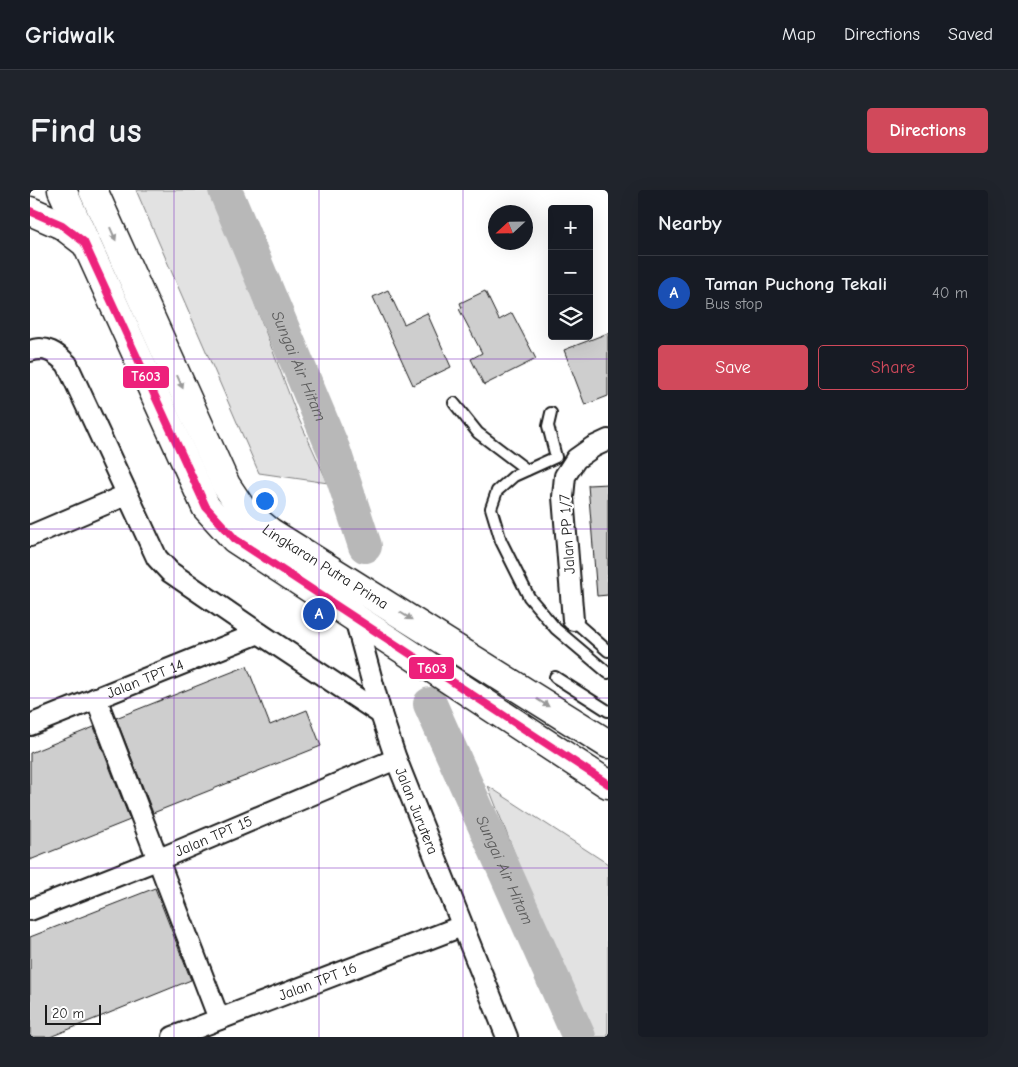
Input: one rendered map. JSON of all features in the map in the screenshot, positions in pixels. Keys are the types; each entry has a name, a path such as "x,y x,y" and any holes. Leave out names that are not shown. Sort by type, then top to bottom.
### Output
{"main road":[{"name":"Lingkaran Putra Prima","path":"62,190 206,507 235,539 355,617 602,757"},
{"name":"Lingkaran Putra Prima","path":"93,190 226,485 242,509 270,532 346,578 602,757"},
{"path":"30,211 62,225 84,242"}],"street":[{"path":"30,351 36,349 55,352 67,364 156,558 170,572 259,634 381,714"},
{"name":"Jalan PP 1/7","path":"574,620 563,497 565,476 576,459 592,447 608,440"},
{"path":"30,536 126,495"},
{"name":"Jalan Jurutera","path":"346,578 381,714 396,759 506,1037"},
{"name":"Jalan TPT 14","path":"30,725 259,634"},
{"path":"96,698 218,1019"},
{"name":"Jalan TPT 15","path":"30,910 157,860 396,759"},
{"name":"Jalan TPT 16","path":"173,1037 462,926"}],"lane":[{"path":"454,403 478,433 527,470"},
{"path":"550,412 548,426 556,457 514,476 497,491 492,508 501,541 529,597 556,629 608,673"},
{"path":"574,620 608,651"},
{"path":"555,677 608,711"}],"shaded area":[{"path":"136,190 212,190 297,415 328,483 259,473"},
{"path":"488,786 608,864 608,1037 587,1037"}],"building":[{"path":"388,290 404,324 427,313 451,367 413,385 373,297"},
{"path":"485,291 499,320 512,313 536,359 484,385 471,359 482,353 459,309 462,308 460,303"},
{"path":"608,333 608,396 585,405 564,350"},
{"path":"608,484 608,595 597,596 588,485"},
{"path":"247,666 270,725 307,710 321,746 153,813 116,718"},
{"path":"94,727 130,820 30,860 30,753"},
{"path":"155,888 191,980 50,1037 30,1037 30,937"}],"waterway":[{"name":"Sungai Air Hitam","path":"225,190 334,451 365,546"},
{"name":"Sungai Air Hitam","path":"430,704 579,1037"}],"transit line":[{"name":"T603","path":"30,211 62,225 84,242 206,507 235,539 608,784"}],"place":[{"name":"Taman Puchong Tekali","path":"319,614"}]}
